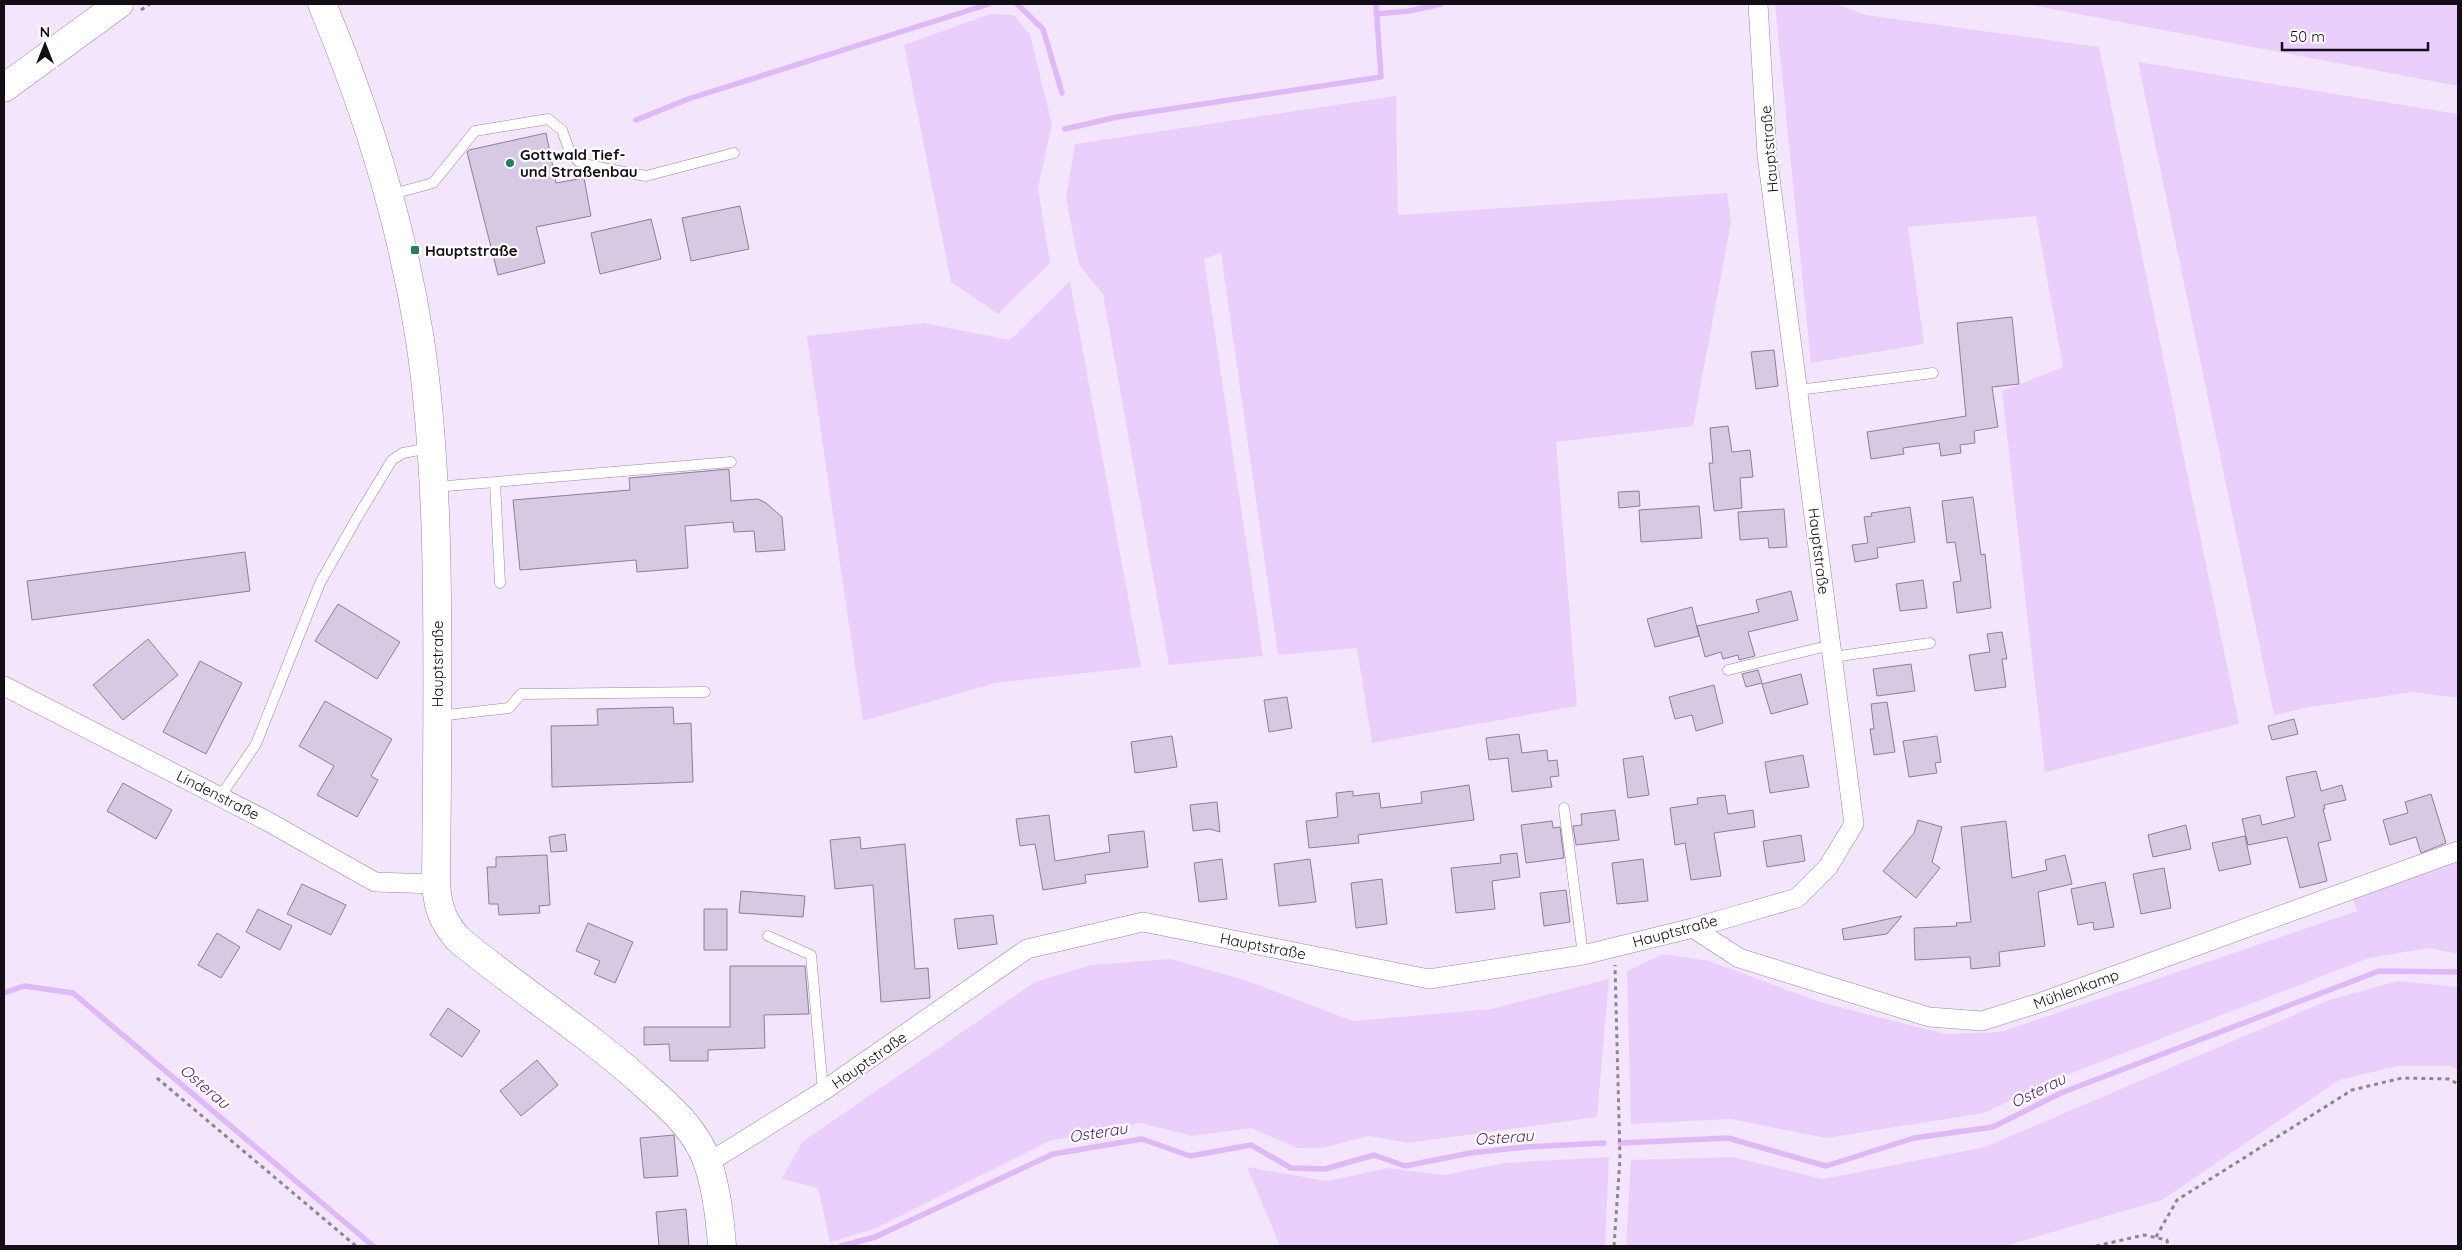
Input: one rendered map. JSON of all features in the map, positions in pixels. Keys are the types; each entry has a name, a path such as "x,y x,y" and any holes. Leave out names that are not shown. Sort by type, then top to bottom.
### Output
{"street":[{"path":"4,88 119,4"},
{"name":"Hauptstraße","path":"708,1163 823,1092 1027,949 1143,922 1429,979 1583,955 1693,928 1797,898 1828,867 1854,824 1767,155 1758,4"},
{"name":"Hauptstraße","path":"327,16 358,98 388,195 403,254 420,341 432,448 438,605 436,884 438,907 446,926 458,938 626,1067 673,1110 693,1134 708,1163 719,1214 722,1246"},
{"name":"Lindenstraße","path":"4,686 220,797 376,882 436,884"},
{"name":"Mühlenkamp","path":"1693,928 1739,958 1929,1018 1982,1021 2052,998 2458,852"}],"lane":[{"path":"388,195 433,183 474,131 548,119 562,130 570,152 578,161 592,166 646,176 734,153"},
{"path":"1798,390 1933,373"},
{"path":"220,797 256,744 320,583 392,460 403,453 432,448"},
{"path":"434,488 731,462"},
{"path":"495,482 500,583"},
{"path":"1728,670 1832,651 1930,643"},
{"path":"437,716 509,708 521,694 705,692"},
{"path":"1564,808 1583,955"},
{"path":"768,936 811,955 823,1092"}],"path":[{"path":"1614,1246 1620,1159 1615,964 1623,961"},
{"path":"157,1078 356,1246"},
{"path":"2156,1237 2177,1200 2306,1117 2352,1090 2402,1078 2449,1079 2458,1084"},
{"path":"2096,1246 2144,1235 2167,1240 2168,1246"}],"shaded area":[{"path":"1775,4 1836,4 1866,15 2099,47 2239,724 2045,772 2002,391 2063,367 2036,216 1908,227 1924,344 1811,363"},
{"path":"2026,4 2458,4 2458,86"},
{"path":"990,14 1014,15 1030,35 1052,124 1038,188 1050,263 998,314 951,282 904,45"},
{"path":"2138,62 2458,114 2458,698 2413,692 2310,707 2274,715"},
{"path":"1396,96 1398,215 1727,193 1731,223 1693,426 1556,442 1577,706 1372,743 1357,648 1278,655 1221,253 1204,259 1263,656 1169,665 1103,294 1079,265 1066,198 1075,144"},
{"path":"1070,281 1141,667 995,683 863,721 807,336 924,323 1010,340"},
{"path":"2458,862 2458,954 2429,948 2369,958 2054,1080 1984,1113 1826,1138 1730,1119 1631,1124 1627,971 1663,954 1709,961 1823,1003 1945,1034 2001,1032 2357,911 2353,899"},
{"path":"1171,959 1245,980 1353,1021 1491,1009 1609,979 1597,1117 1408,1143 1369,1136 1322,1148 1297,1148 1252,1128 1193,1136 1140,1123 1049,1141 877,1228 830,1242 818,1188 782,1179 802,1142 1035,982 1091,965"},
{"path":"2398,981 2458,987 2458,1070 2452,1066 2398,1066 2339,1080 2162,1200 2005,1246 1626,1246 1631,1160 1733,1157 1823,1179 1985,1147 2329,1000"},
{"path":"1609,1157 1605,1246 1280,1246 1247,1167 1327,1181 1388,1168 1444,1175 1504,1163"}],"building":[{"path":"546,133 556,183 584,178 591,216 536,227 545,263 498,275 467,152"},
{"path":"740,206 749,249 691,261 682,218"},
{"path":"651,219 661,259 600,274 591,233"},
{"path":"2012,317 2019,384 1992,387 1998,427 1974,431 1975,443 1960,445 1961,453 1941,456 1939,443 1903,448 1904,454 1871,459 1867,432 1966,416 1957,323"},
{"path":"1774,350 1778,386 1756,389 1751,352"},
{"path":"1728,426 1732,452 1750,450 1753,477 1740,478 1742,508 1714,511 1709,463 1713,463 1710,428"},
{"path":"729,469 731,501 758,499 766,503 782,517 785,550 756,552 754,531 734,532 733,522 685,526 688,568 637,572 636,560 520,570 513,500 630,490 629,478"},
{"path":"1639,491 1640,506 1619,508 1618,492"},
{"path":"1973,497 1981,555 1985,554 1991,608 1957,613 1953,582 1961,581 1955,542 1947,543 1942,501"},
{"path":"1699,506 1702,538 1641,542 1639,510"},
{"path":"1910,507 1915,542 1877,548 1878,558 1855,562 1852,545 1868,543 1864,517 1872,516 1871,513"},
{"path":"1784,509 1787,547 1769,548 1768,538 1740,540 1738,512"},
{"path":"245,552 250,591 32,620 27,581"},
{"path":"1923,580 1927,608 1900,611 1896,584"},
{"path":"1791,591 1798,620 1748,632 1755,656 1739,660 1738,655 1723,659 1721,652 1705,657 1697,626 1759,612 1756,600"},
{"path":"338,604 400,642 377,679 315,641"},
{"path":"1692,607 1699,636 1655,647 1647,619"},
{"path":"2002,632 2007,659 2002,659 2006,687 1975,691 1969,655 1990,652 1987,634"},
{"path":"148,639 178,675 123,720 93,685"},
{"path":"200,661 242,683 206,754 163,732"},
{"path":"1911,664 1915,691 1877,696 1873,669"},
{"path":"1758,670 1762,683 1746,687 1742,674"},
{"path":"1801,674 1808,704 1771,714 1762,684"},
{"path":"1714,685 1723,723 1696,731 1692,715 1675,719 1669,697"},
{"path":"1287,697 1292,728 1269,732 1264,700"},
{"path":"325,701 392,739 371,776 378,780 357,817 317,795 334,766 299,746"},
{"path":"1887,702 1895,752 1874,755 1870,729 1874,729 1871,704"},
{"path":"673,707 674,724 691,723 693,782 552,787 551,726 598,725 597,709"},
{"path":"2294,719 2298,734 2272,740 2268,726"},
{"path":"1519,734 1522,753 1547,750 1548,761 1557,760 1559,776 1550,777 1552,787 1512,792 1508,758 1489,760 1486,738"},
{"path":"1172,736 1177,767 1135,773 1131,742"},
{"path":"1937,736 1941,762 1935,763 1937,773 1909,777 1903,741"},
{"path":"1803,755 1809,787 1770,793 1765,762"},
{"path":"1643,756 1649,795 1628,798 1623,759"},
{"path":"2316,771 2321,791 2342,785 2346,800 2324,805 2325,809 2323,809 2331,840 2318,843 2327,881 2300,888 2287,837 2248,845 2242,819 2260,815 2262,825 2295,817 2286,777"},
{"path":"123,783 172,810 156,839 107,811"},
{"path":"1469,785 1474,820 1358,835 1359,843 1309,848 1306,821 1338,817 1336,793 1353,791 1353,796 1379,793 1381,808 1422,803 1421,792"},
{"path":"2431,794 2446,843 2421,853 2416,837 2390,845 2383,820 2408,813 2405,802"},
{"path":"1725,795 1728,814 1753,810 1755,827 1714,833 1721,876 1691,880 1685,843 1675,845 1670,808 1698,804 1697,798"},
{"path":"1217,802 1220,832 1210,829 1193,831 1190,805"},
{"path":"1615,810 1619,840 1576,845 1573,826 1582,825 1581,814"},
{"path":"1049,815 1055,861 1110,852 1108,835 1144,831 1148,867 1085,875 1086,883 1043,890 1035,844 1020,846 1016,819"},
{"path":"1918,820 1942,827 1932,862 1940,868 1916,898 1883,871 1914,833"},
{"path":"1552,821 1553,828 1560,827 1564,858 1526,863 1521,825"},
{"path":"2006,821 2012,878 2047,870 2045,860 2065,855 2072,884 2038,892 2045,946 1999,952 2000,966 1971,969 1970,957 1915,960 1914,928 1957,926 1956,923 1971,922 1961,827"},
{"path":"2186,825 2191,849 2153,857 2148,835"},
{"path":"565,834 567,851 551,852 549,837"},
{"path":"1801,835 1805,861 1767,867 1763,841"},
{"path":"2245,836 2251,864 2219,871 2212,843"},
{"path":"860,837 861,849 905,844 915,969 928,968 930,998 881,1002 873,885 835,889 830,840"},
{"path":"1517,853 1520,877 1492,881 1495,909 1456,913 1451,868 1501,863 1500,855"},
{"path":"547,855 550,905 539,906 540,913 499,915 498,904 489,904 487,867 496,867 496,857"},
{"path":"1222,859 1227,899 1199,902 1194,863"},
{"path":"1310,859 1316,902 1279,906 1274,864"},
{"path":"1643,859 1648,901 1617,904 1612,863"},
{"path":"2164,868 2171,908 2141,914 2133,874"},
{"path":"1382,879 1387,924 1356,928 1351,883"},
{"path":"2105,882 2114,927 2094,930 2093,922 2078,925 2071,889"},
{"path":"302,884 346,905 331,935 287,914"},
{"path":"1566,890 1570,922 1544,926 1540,893"},
{"path":"741,891 805,896 803,917 739,913"},
{"path":"258,909 292,926 280,950 246,932"},
{"path":"704,909 727,909 727,950 704,950"},
{"path":"993,915 997,944 958,949 954,919"},
{"path":"1902,916 1887,934 1844,940 1842,929"},
{"path":"588,923 633,942 615,983 594,974 600,961 576,951"},
{"path":"217,933 240,947 221,978 198,965"},
{"path":"730,966 805,966 809,1014 764,1015 765,1048 708,1050 708,1061 670,1061 669,1044 644,1045 644,1027 730,1027"},
{"path":"448,1008 480,1031 462,1057 430,1035"},
{"path":"537,1060 558,1085 521,1116 500,1091"},
{"path":"674,1135 678,1176 644,1178 640,1138"},
{"path":"686,1209 689,1246 659,1246 656,1212"}],"waterway":[{"path":"636,120 688,99 989,4"},
{"path":"1017,4 1043,29 1062,93"},
{"path":"1065,129 1117,117 1381,77 1376,4"},
{"path":"1376,14 1409,11 1441,4"},
{"name":"Osterau","path":"1620,1143 1728,1138 1826,1166 1914,1138 1993,1127 2061,1093 2379,971 2458,972"},
{"name":"Osterau","path":"4,993 24,986 73,993 373,1246"},
{"name":"Osterau","path":"841,1246 875,1237 1053,1154 1142,1139 1190,1156 1251,1145 1291,1168 1325,1169 1374,1155 1405,1166 1470,1153 1525,1147 1604,1143"}],"place":[{"name":"Gottwald Tief- und Straßenbau","path":"510,163"},
{"name":"Hauptstraße","path":"415,250"}]}
